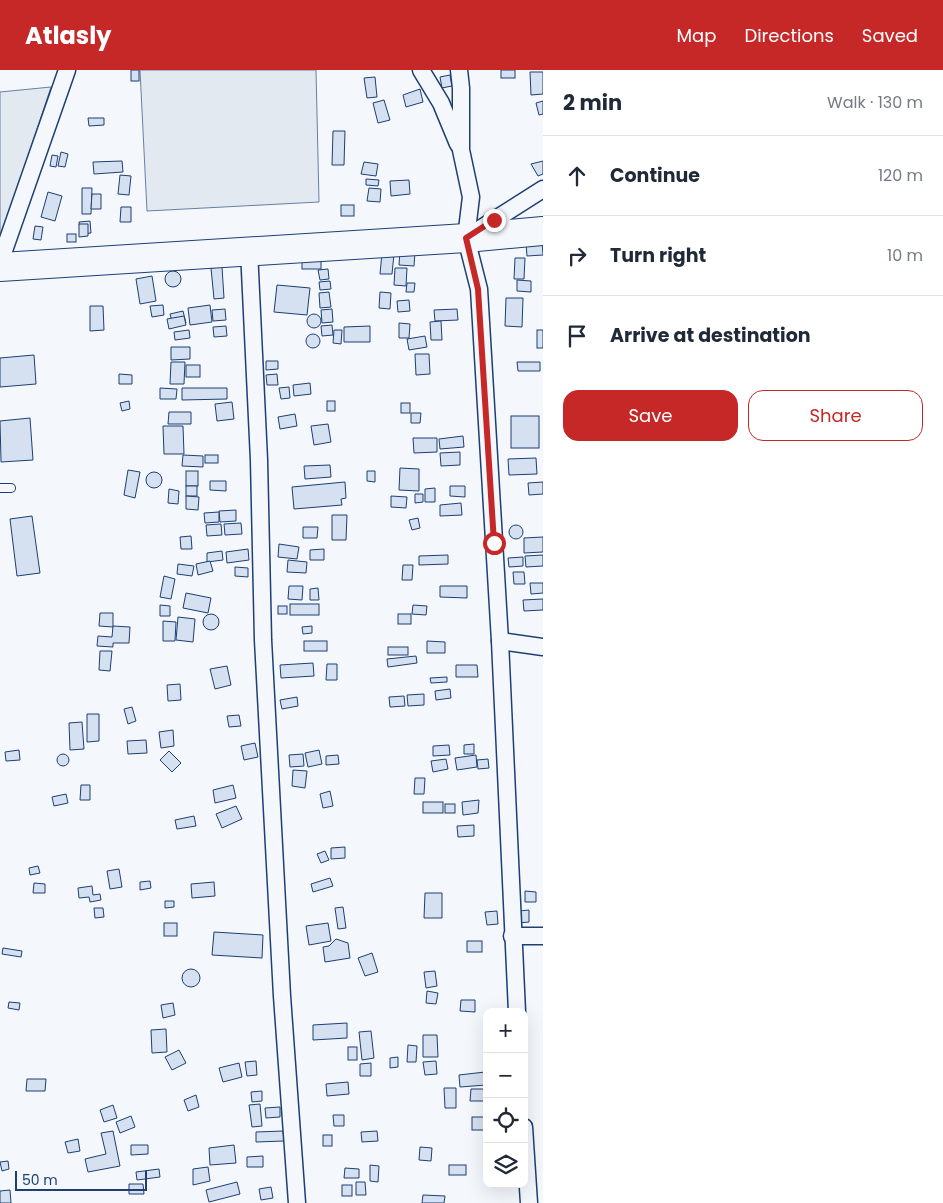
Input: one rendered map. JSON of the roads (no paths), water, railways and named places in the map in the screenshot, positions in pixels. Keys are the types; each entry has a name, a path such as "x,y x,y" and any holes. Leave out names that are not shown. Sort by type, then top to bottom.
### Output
{"highway":[{"path":"0,267 142,260 249,250 466,238 543,231"}],"street":[{"path":"0,262 67,70"},
{"path":"421,70 440,103 461,150"},
{"path":"459,70 461,88 461,150 471,197 466,238 478,289 500,641 517,1008"},
{"path":"466,238 543,190"},
{"path":"249,250 259,460 263,640 282,996 296,1203"},
{"path":"500,641 543,647"},
{"path":"512,936 543,936"},
{"path":"525,1143 529,1203"}],"lane":[{"path":"0,488 11,488"}]}
